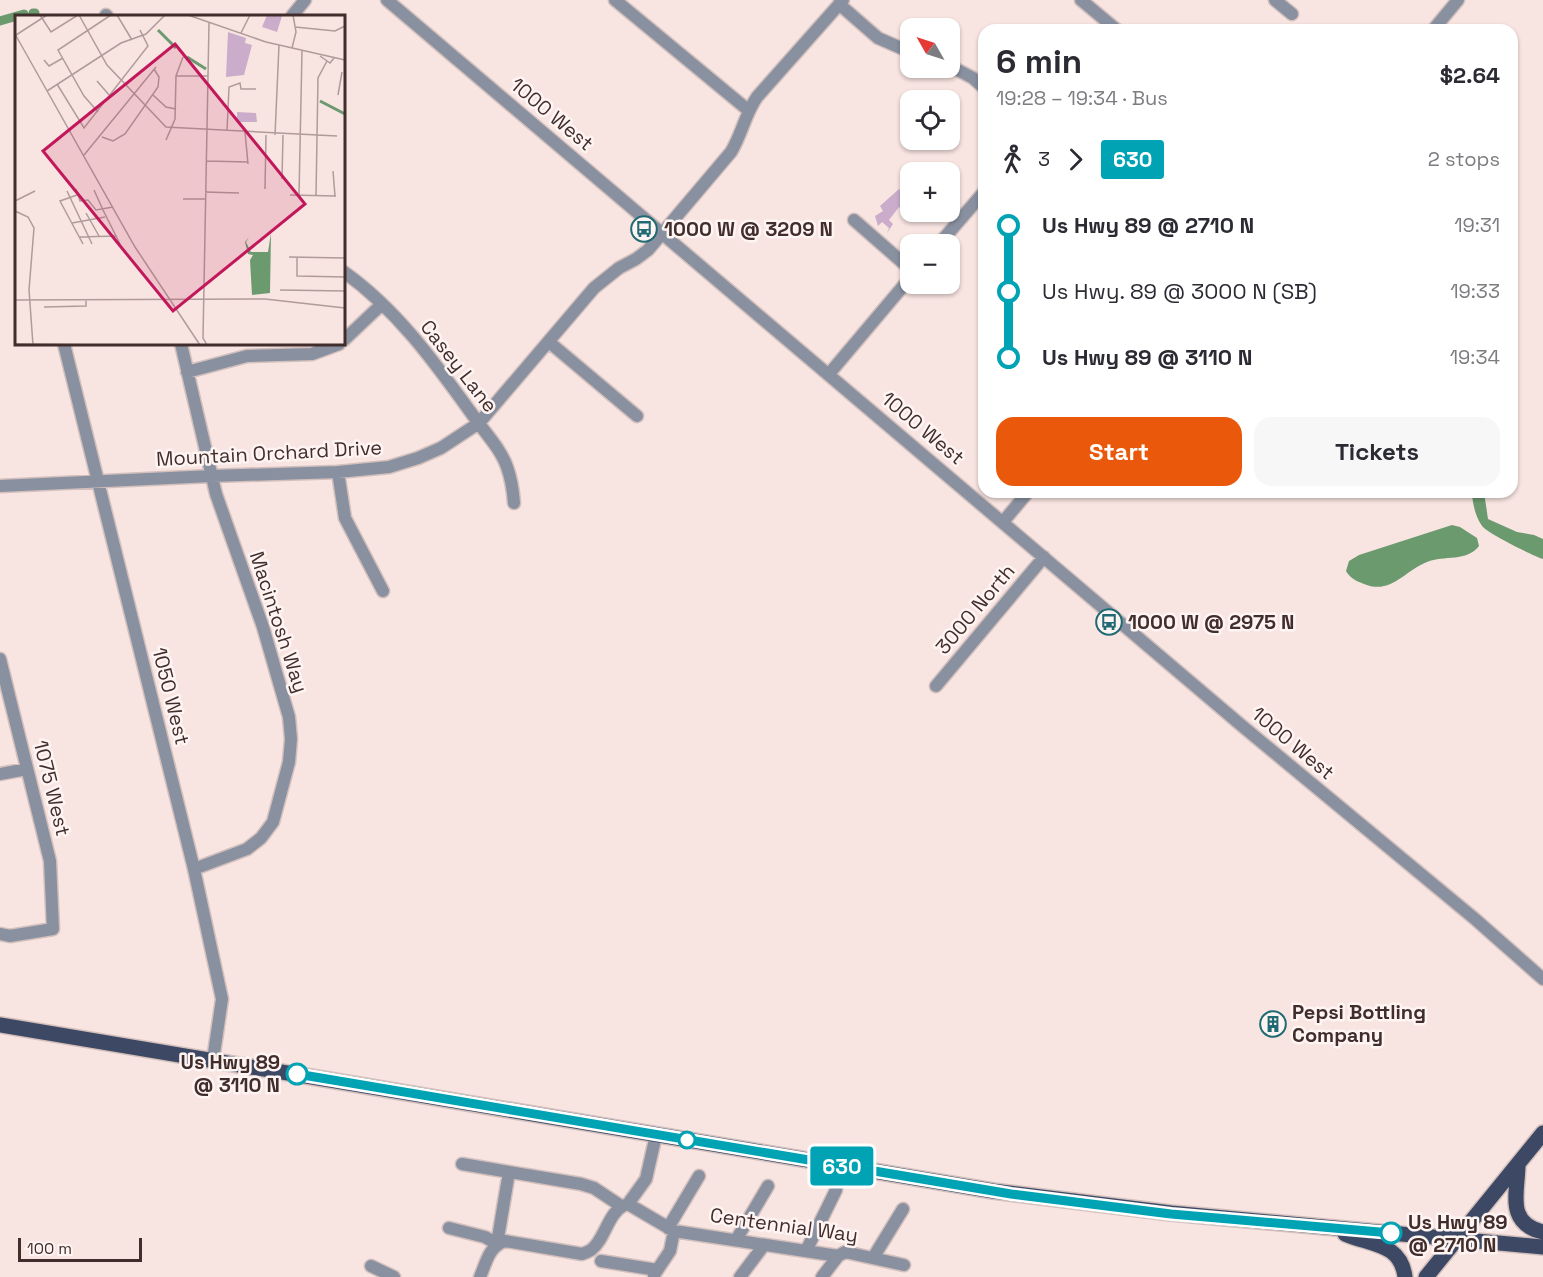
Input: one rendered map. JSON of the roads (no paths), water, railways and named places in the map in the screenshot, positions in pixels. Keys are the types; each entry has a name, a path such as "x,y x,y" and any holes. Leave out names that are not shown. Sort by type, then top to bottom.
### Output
{"main road":[{"path":"0,1025 1066,1202 1171,1214 1543,1247"},
{"path":"1426,1277 1543,1133"},
{"path":"1518,1164 1515,1202 1518,1214 1529,1227 1543,1232"},
{"path":"1329,1227 1393,1252 1401,1261 1405,1277"}],"street":[{"path":"293,15 305,0"},
{"name":"1000 West","path":"387,0 1241,725 1475,919 1543,979"},
{"path":"615,0 748,110"},
{"path":"1081,0 1110,24"},
{"path":"1275,0 1292,14"},
{"path":"1438,24 1458,0"},
{"path":"841,2 878,38 900,48"},
{"name":"Mountain Orchard Drive","path":"0,486 338,472 389,467 441,448 479,423 599,284 619,268 642,255 663,233 731,152 738,141 748,110 763,90 841,2"},
{"path":"960,71 978,83"},
{"path":"948,234 978,199"},
{"path":"854,220 900,260"},
{"name":"Casey Lane","path":"345,273 382,304 430,356 502,455 507,466 514,503"},
{"path":"830,374 900,290"},
{"path":"345,339 382,304"},
{"path":"549,342 637,416"},
{"name":"1050 West","path":"64,345 194,869 222,999 213,1060"},
{"name":"Macintosh Way","path":"181,345 212,476 262,627 289,717 291,738 289,762 273,822 261,838 248,849 194,869"},
{"path":"187,372 247,356 312,354 336,345"},
{"path":"338,472 345,518 383,591"},
{"path":"1003,522 1023,498"},
{"name":"3000 North","path":"936,686 1044,557"},
{"name":"1075 West","path":"0,659 50,861 53,929 10,936 0,934"},
{"path":"0,774 27,769"},
{"path":"497,1244 505,1241 582,1254 592,1250 646,1179 656,1135"},
{"name":"Centennial Way","path":"462,1164 594,1188 671,1230 838,1256 845,1252 904,1265"},
{"path":"806,1251 836,1190 839,1166"},
{"path":"480,1277 497,1244 509,1172"},
{"path":"601,1261 655,1274 670,1251 671,1230 699,1176"},
{"path":"736,1240 768,1186"},
{"path":"873,1258 903,1209"},
{"path":"450,1228 485,1237 497,1244"},
{"path":"740,1277 764,1245"},
{"path":"822,1277 838,1256"},
{"path":"371,1266 394,1277"}],"waterway":[{"path":"0,21 15,17"}],"place":[{"name":"1000 W @ 3209 N","path":"644,229"},
{"name":"1000 W @ 2975 N","path":"1109,622"},
{"name":"Pepsi Bottling Company","path":"1273,1024"},
{"name":"Us Hwy 89 @ 3110 N","path":"297,1074"},
{"name":"Us Hwy 89 @ 2710 N","path":"1391,1233"}]}
